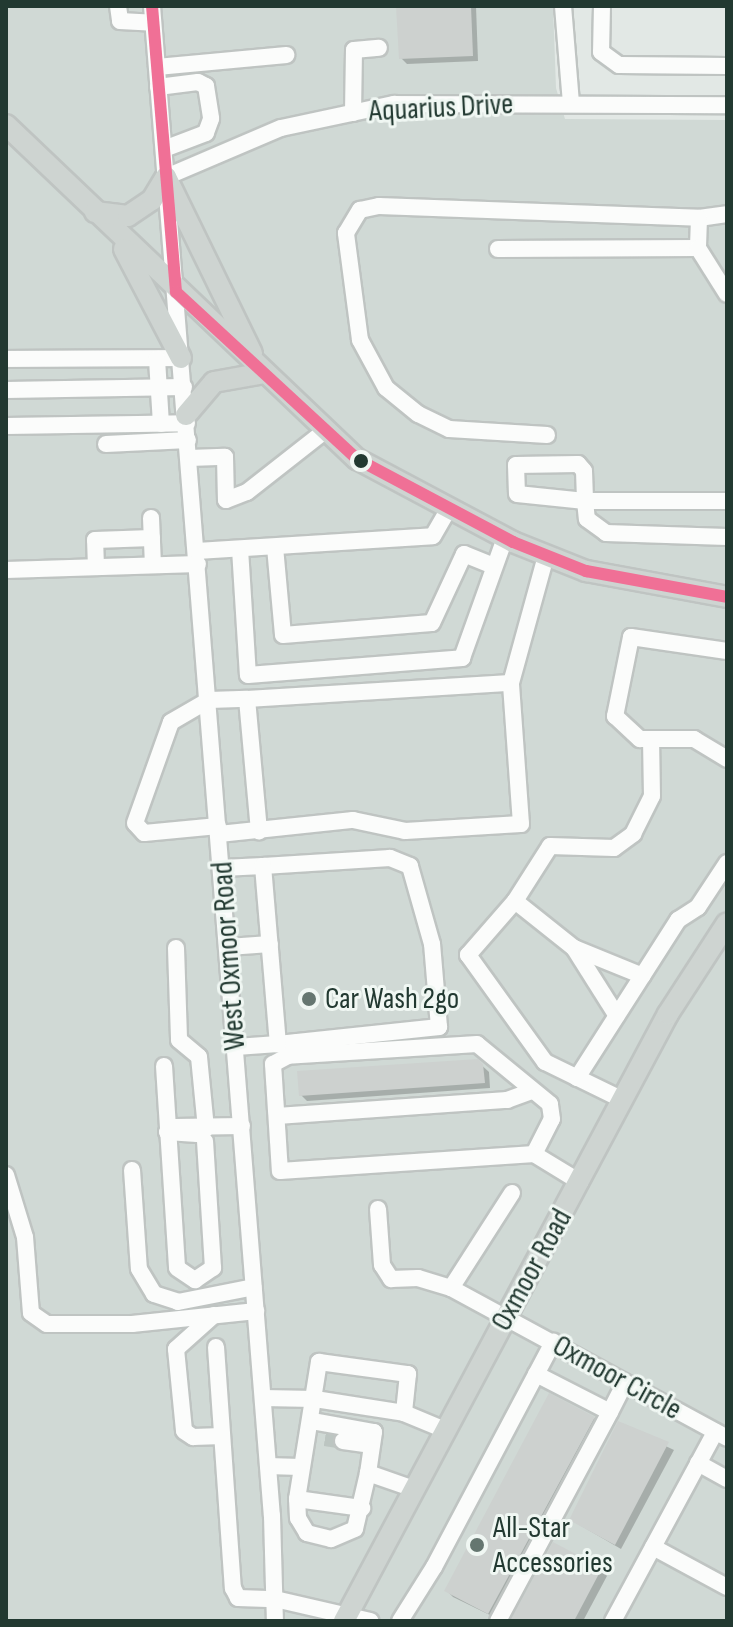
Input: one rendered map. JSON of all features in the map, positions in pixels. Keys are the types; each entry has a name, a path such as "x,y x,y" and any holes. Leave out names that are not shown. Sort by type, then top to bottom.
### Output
{"main road":[{"path":"6,125 176,292 357,459 505,538 586,571 727,597"},
{"path":"95,212 128,216 152,200 166,177"},
{"path":"166,177 265,373"},
{"path":"115,232 181,358"},
{"path":"187,426 214,382 265,373"},
{"name":"Oxmoor Road","path":"346,1617 668,1014 727,923"}],"street":[{"path":"118,6 120,21 153,14"},
{"path":"563,6 571,103"},
{"path":"602,6 601,52 619,65 727,66"},
{"name":"West Oxmoor Road","path":"153,14 263,1398 275,1621"},
{"path":"353,113 354,50 379,48"},
{"path":"157,67 286,55"},
{"path":"158,87 198,82 206,86 211,119 206,133 164,149"},
{"name":"Aquarius Drive","path":"166,177 281,128 394,104 727,105"},
{"path":"547,435 449,429 418,414 386,388 360,340 346,233 350,220 360,210 379,206 699,218 727,214"},
{"path":"699,218 698,248 727,294"},
{"path":"498,249 698,248"},
{"path":"6,359 181,358"},
{"path":"157,359 161,424"},
{"path":"6,390 184,387"},
{"path":"6,426 187,426"},
{"path":"106,444 187,426"},
{"path":"189,458 225,457 226,500 247,492 326,430"},
{"path":"727,501 585,501 587,519 606,533 727,537"},
{"path":"10,570 153,565 240,549 433,536 449,508"},
{"path":"151,518 153,565"},
{"path":"96,567 95,540 152,538"},
{"path":"240,549 248,675 462,658 496,576 494,566 505,538"},
{"path":"275,547 283,635 432,623 464,554 494,566"},
{"path":"511,683 209,700 171,722 135,823 144,833 259,831 353,820 405,831 521,824 511,683 546,556"},
{"path":"727,651 631,637 615,716 640,739 694,739 727,759"},
{"path":"247,699 259,831"},
{"path":"623,1100 545,1062 468,955 515,901 550,846 567,842 614,848 633,834 652,796 651,739"},
{"path":"222,868 390,858 410,866 432,944 436,986 439,1027 236,1047"},
{"path":"577,1078 678,920 698,907 727,863"},
{"path":"263,866 278,1044"},
{"path":"515,901 574,948 643,976"},
{"path":"228,947 270,944"},
{"path":"164,1066 177,1268 195,1280 213,1268 199,1057 179,1040 176,948"},
{"path":"574,948 617,1016"},
{"path":"534,1154 552,1119 550,1104 477,1044 288,1056 273,1064 280,1171 534,1154 580,1182"},
{"path":"277,1116 507,1100 532,1091"},
{"path":"167,1132 175,1127 204,1133 242,1126"},
{"path":"132,1170 139,1269 154,1294 178,1302 254,1287"},
{"path":"6,1175 25,1237 31,1313 47,1324 176,1319 256,1311"},
{"path":"451,1288 512,1193"},
{"name":"Oxmoor Circle","path":"378,1209 382,1265 391,1279 418,1278 451,1288 721,1435"},
{"path":"176,1319 178,1302"},
{"path":"214,1315 176,1349 184,1431 193,1437 222,1436"},
{"path":"400,1621 553,1342"},
{"path":"216,1347 233,1588 238,1598 275,1599 370,1621"},
{"path":"373,1438 362,1508 355,1529 331,1539 307,1533 298,1518 297,1499 310,1443 319,1362 408,1374 404,1413"},
{"path":"536,1374 610,1412"},
{"path":"498,1621 625,1383"},
{"path":"263,1398 315,1399 404,1413 445,1430"},
{"path":"613,1621 698,1463 721,1435"},
{"path":"268,1466 310,1443 373,1438"},
{"path":"343,1441 373,1438"},
{"path":"698,1463 727,1479"},
{"path":"368,1473 414,1489"},
{"path":"297,1499 362,1508"},
{"path":"653,1547 727,1587"}],"shaded area":[{"path":"6,6 553,6 556,88 565,119 727,120 727,1621 6,1621"}],"building":[{"path":"396,6 471,6 473,56 399,59"},
{"path":"478,1059 483,1064 485,1083 299,1096 297,1071"},
{"path":"549,1393 595,1417 488,1614 444,1591"},
{"path":"618,1421 669,1442 615,1545 569,1520"},
{"path":"553,1542 602,1568 574,1621 510,1621"}],"tunnel":[{"path":"325,1438 343,1441"}],"transit line":[{"path":"152,6 176,292 357,459 513,542 586,571 727,597"}],"place":[{"name":"Car Wash 2go","path":"309,999"},
{"name":"All-Star Accessories","path":"477,1545"}]}
